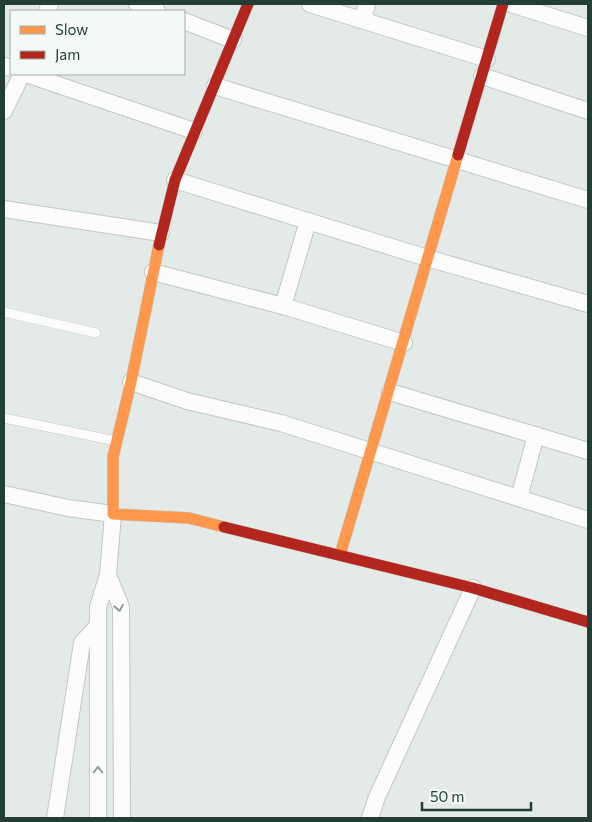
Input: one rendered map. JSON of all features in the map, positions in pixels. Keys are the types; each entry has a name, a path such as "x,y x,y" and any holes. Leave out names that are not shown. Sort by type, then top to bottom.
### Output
{"street":[{"path":"137,4 154,10"},
{"path":"98,818 98,607 108,574 113,514 112,457 131,382 161,233 175,180 248,4"},
{"path":"310,4 487,59"},
{"path":"363,20 368,4"},
{"path":"340,555 390,392 427,258 503,4"},
{"path":"511,4 588,28"},
{"path":"185,21 233,40"},
{"path":"4,111 22,75"},
{"path":"29,75 194,131"},
{"path":"482,76 588,111"},
{"path":"215,86 588,200"},
{"path":"175,180 427,258 588,304"},
{"path":"4,209 161,233"},
{"path":"283,306 308,221"},
{"path":"153,272 283,306 404,343"},
{"path":"131,382 187,401 281,424 588,520"},
{"path":"390,392 588,451"},
{"path":"519,498 536,435"},
{"path":"4,494 68,508 113,514 189,518 473,588 588,622"},
{"path":"108,574 121,607 122,818"},
{"path":"370,818 377,797 473,588"},
{"path":"55,818 82,643 98,625"}],"lane":[{"path":"4,312 96,333"},
{"path":"4,418 116,441"}],"traffic: slow":[{"path":"340,555 458,155"},
{"path":"159,245 131,382 113,457 113,514 189,518 224,527"}],"traffic: jam":[{"path":"159,245 175,180 248,4"},
{"path":"458,155 503,4"},
{"path":"224,527 473,588 588,622"}]}
